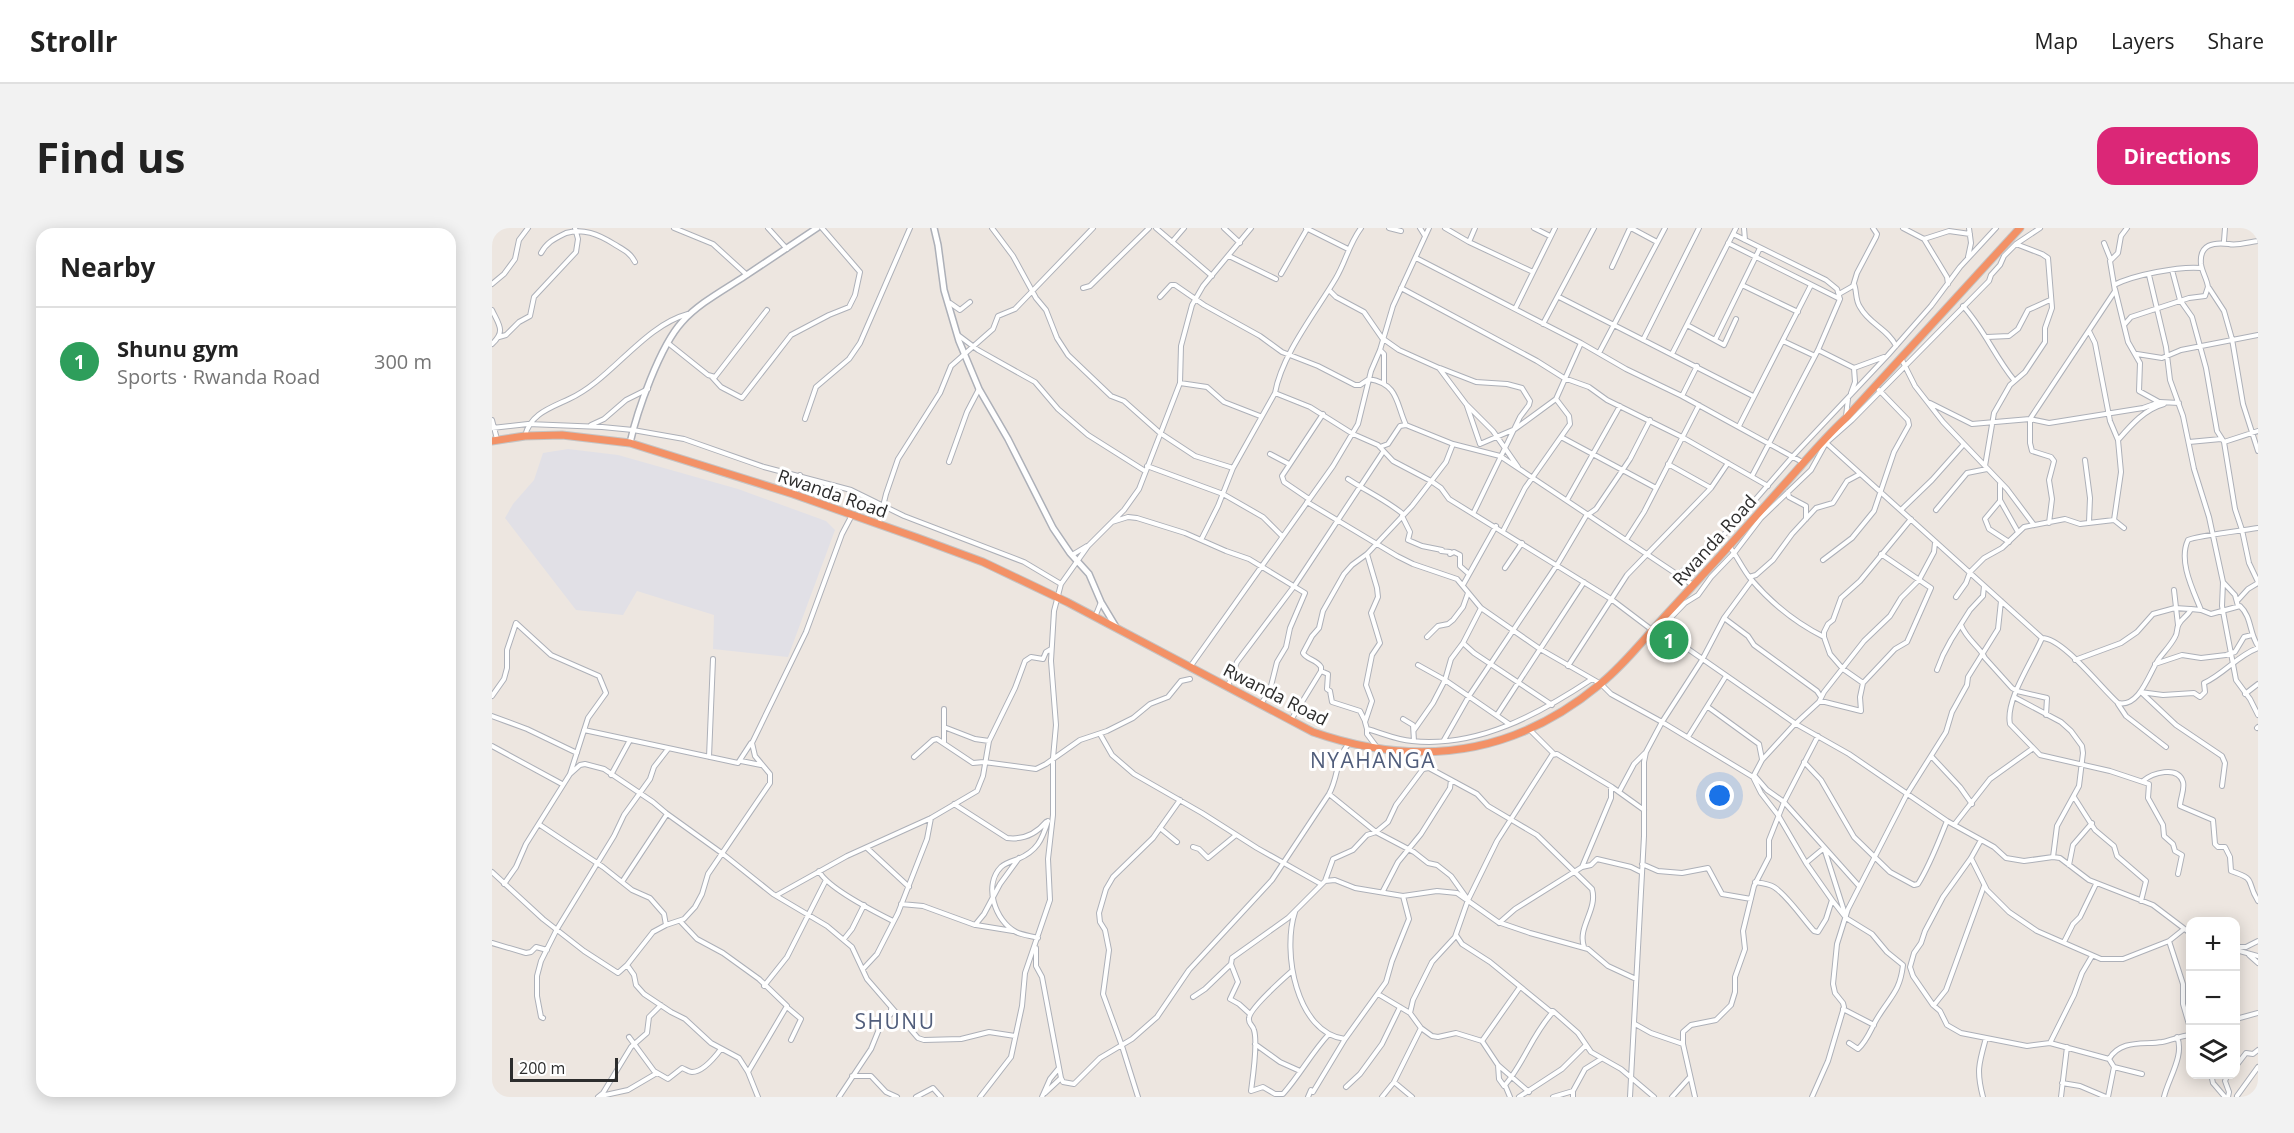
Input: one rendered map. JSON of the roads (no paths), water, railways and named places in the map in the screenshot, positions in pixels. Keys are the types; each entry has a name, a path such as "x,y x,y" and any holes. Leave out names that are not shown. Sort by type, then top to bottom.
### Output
{"highway":[{"name":"Rwanda Road","path":"495,441 525,436 574,436 630,443 793,494 983,562 1058,597 1313,732 1378,749 1424,753 1459,751 1505,739 1529,729 1562,712 1601,684 1655,629 2020,228"}],"street":[{"path":"492,284 504,274 515,259 519,240 528,228"},
{"path":"492,344 530,316 534,297 576,252 578,239 575,228"},
{"path":"541,254 549,241 575,228 586,229 596,234 630,254 635,262"},
{"path":"674,228 713,244 747,275"},
{"path":"768,228 787,249"},
{"path":"630,443 648,389 668,342 681,322 817,228"},
{"path":"668,342 711,376 721,387 742,398 791,335 849,307 855,296 860,272 822,228"},
{"path":"805,419 816,387 849,359 860,343 910,228"},
{"path":"934,228 939,245 944,290 950,303 964,355 979,389 1008,439 1042,508 1072,555 1091,578 1101,602 1116,627"},
{"path":"992,228 1013,256 1034,290 1036,298 1046,310 1057,338 1068,355 1111,396 1124,401 1160,432 1196,456 1233,468"},
{"path":"879,524 900,457 940,393 951,366 993,329 998,316 1015,309 1094,228"},
{"path":"1083,288 1090,286 1149,228"},
{"path":"1156,228 1212,276"},
{"path":"1173,242 1184,228"},
{"path":"1224,228 1240,243"},
{"path":"980,1097 1010,1060 1022,1006 1025,973 1050,900 1048,859 1053,815 1053,758 1056,725 1051,649 1054,611 1061,584 1088,546 1131,502 1180,383 1181,346 1195,298 1251,228"},
{"path":"1281,274 1306,228 1348,249"},
{"path":"1201,540 1233,468 1255,430 1260,416 1275,393 1277,381 1290,355 1310,318 1342,268 1348,249 1361,228"},
{"path":"1389,228 1401,231"},
{"path":"1420,228 1425,236"},
{"path":"1190,667 1333,466 1353,434 1358,424 1382,338 1401,288 1429,228"},
{"path":"1445,228 1533,272"},
{"path":"1469,242 1475,228"},
{"path":"1534,228 1550,236"},
{"path":"1515,309 1555,228"},
{"path":"1544,324 1594,228"},
{"path":"1612,267 1631,228 1657,242"},
{"path":"1599,353 1665,228"},
{"path":"1643,340 1699,228"},
{"path":"1672,354 1736,228"},
{"path":"1744,228 1745,240"},
{"path":"1752,476 1818,350 1840,296 1854,283 1876,237 1877,234 1873,228"},
{"path":"1903,228 1924,239 1947,277 1948,284"},
{"path":"1967,260 1970,246 1969,228"},
{"path":"1677,575 1721,537 1793,456 1888,356 1996,228"},
{"path":"1655,629 1688,600 1698,595 1711,576 1761,518 1814,465 1824,441 1851,420 1989,281 2003,257 2016,244 2040,228"},
{"path":"2110,259 2118,253 2121,236 2127,228"},
{"path":"2224,241 2225,228"},
{"path":"1924,239 1949,231 1970,234"},
{"path":"1733,234 1819,276 1833,285 1840,296"},
{"path":"2258,241 2230,244 2224,241 2210,244 2203,252 2201,267 2208,287 2224,311 2232,339 2242,404 2258,451"},
{"path":"1728,243 1811,285 1840,296"},
{"path":"2104,243 2110,259 2110,274 2128,342 2140,366 2139,391 2167,404"},
{"path":"1987,467 1994,413 2014,380 2025,372 2044,344 2045,328 2051,310 2048,258 2016,244"},
{"path":"1715,340 1760,248"},
{"path":"1229,256 1276,279"},
{"path":"1416,258 1739,426 1804,463"},
{"path":"2049,523 2052,502 2049,480 2054,461 2051,457 2032,451 2030,419 2115,287 2124,281 2149,275 2189,267 2201,267"},
{"path":"2075,660 2117,646 2137,632 2153,614 2175,608 2201,610 2211,614 2223,610 2238,603 2248,589 2258,582 2249,563 2228,478 2222,440 2217,431 2206,368 2192,317 2181,302 2172,270"},
{"path":"2149,275 2168,357 2170,380 2179,403 2193,469 2208,514 2223,582 2222,602 2232,664 2236,680 2258,715"},
{"path":"1854,283 1860,308 1879,328 1890,334 1896,346"},
{"path":"1160,297 1173,284 1290,355 1355,385 1360,385 1369,379"},
{"path":"1742,285 1798,312"},
{"path":"1739,426 1811,285"},
{"path":"2124,325 2129,318 2189,298 2205,296 2208,287"},
{"path":"1401,288 1537,361 1564,378 1589,387 1607,400 1682,437 1768,486"},
{"path":"1329,290 1336,297 1364,312 1382,338 1407,355 1476,382 1508,384 1522,388 1530,401 1529,405 1500,456 1474,512"},
{"path":"1559,297 1753,396"},
{"path":"1987,337 2009,336 2020,327 2028,310 2050,300"},
{"path":"950,303 960,310 970,302"},
{"path":"1963,306 1987,337 2014,380"},
{"path":"492,310 499,327 499,337"},
{"path":"711,376 717,375 767,310"},
{"path":"525,436 528,424 535,416 577,395 600,380 614,365 668,324 692,313"},
{"path":"1687,325 1724,345 1736,320"},
{"path":"2089,330 2095,343 2108,414 2118,440 2121,472 2114,520"},
{"path":"957,334 973,346 1035,382 1058,409 1088,435 1146,468 1223,494 1263,517 1282,536"},
{"path":"2136,354 2158,359 2181,350 2258,335"},
{"path":"1783,341 1815,356"},
{"path":"1480,444 1515,429 1556,399 1581,343"},
{"path":"1380,350 1384,354 1384,384"},
{"path":"1818,350 1854,368 1888,356"},
{"path":"1900,358 1916,386 1943,422 1987,467 2034,525"},
{"path":"1881,363 1889,370"},
{"path":"1682,396 1697,366"},
{"path":"1439,368 1466,404 1498,436 1519,468"},
{"path":"1846,418 1848,399 1855,382 1854,368"},
{"path":"1369,379 1384,384 1398,400 1406,425"},
{"path":"1180,383 1207,387 1224,402 1260,416"},
{"path":"588,426 598,423 623,403 648,389"},
{"path":"949,462 967,412 979,389"},
{"path":"1823,560 1845,544 1874,511 1880,493 1884,489 1894,452 1909,423 1879,390"},
{"path":"1275,393 1323,414 1353,434 1380,447 1405,469 1441,488 1449,499 1474,512 1584,582 1796,724 1849,754 1953,825 1994,847 2010,859 2029,861 2060,858 2096,884 2155,907 2184,929 2169,941 2123,959 2101,959 2037,931 2009,912 1993,898 1971,858"},
{"path":"1503,531 1524,488 1570,421 1569,416 1556,399"},
{"path":"1930,403 1968,423 2030,419 2049,423 2143,408 2160,402"},
{"path":"2118,440 2152,408 2179,403"},
{"path":"1466,404 1483,451"},
{"path":"1626,540 1699,405"},
{"path":"1567,500 1620,406"},
{"path":"1323,414 1289,464 1282,476 1283,480 1337,520 1376,544 1413,564 1454,578 1463,585 1480,608 1540,649 1601,684 1611,694 1753,776 1767,790 1784,801 1859,886"},
{"path":"492,420 495,441"},
{"path":"1443,741 1469,696 1557,565 1586,516 1594,512 1623,471 1650,420"},
{"path":"493,427 528,424 588,426 633,430 684,439 764,467 851,490 904,516 1009,555 1037,568 1061,584"},
{"path":"1380,447 1388,444 1400,426 1406,425 1453,444 1500,456 1677,575 1698,595"},
{"path":"2189,442 2222,440 2258,431"},
{"path":"1561,436 1656,488"},
{"path":"1824,441 2042,638 2052,640 2075,660 2118,703 2126,716 2166,747"},
{"path":"1290,721 1321,671 1320,664 1305,657 1304,650 1318,630 1323,611 1344,574 1367,554 1403,515 1446,462 1452,453 1453,444"},
{"path":"1900,510 1932,480 1964,444"},
{"path":"1228,687 1237,662 1295,585 1383,452"},
{"path":"1270,454 1289,464"},
{"path":"2085,460 2090,495 2089,522"},
{"path":"1568,666 1627,575 1711,488 1728,463"},
{"path":"1668,464 1711,488"},
{"path":"1936,510 1967,474 1987,467"},
{"path":"1630,1097 1646,752 1662,722 1702,660 1724,618 1751,579 1766,567 1794,531 1816,508 1835,501 1847,481 1860,474"},
{"path":"793,494 800,475"},
{"path":"1348,479 1359,488 1376,494 1403,515 1410,532 1408,540 1422,546 1442,550 1441,552 1450,552 1449,554 1454,552 1460,555 1460,566 1469,574"},
{"path":"2000,483 2000,501 2018,532"},
{"path":"1788,491 1789,497 1806,506 1806,520"},
{"path":"2000,501 1984,519 1989,529 2009,542"},
{"path":"741,761 777,695 806,632 842,534 852,515"},
{"path":"1109,523 1128,517 1137,518 1201,540 1249,559 1305,592 1290,628 1286,647 1277,662 1270,690 1261,704"},
{"path":"1863,683 1843,669 1829,652 1824,637 1827,624 1834,618 1841,598 1860,581 1911,519"},
{"path":"1956,597 1966,583 1970,572 1984,558 2000,550 2024,528 2065,519 2078,524 2114,520 2124,528"},
{"path":"1463,585 1496,526"},
{"path":"2201,610 2191,583 2185,553 2190,538 2258,528"},
{"path":"1505,568 1522,543"},
{"path":"1753,776 1762,760 1820,700 1864,641 1890,616 1901,598 1919,580 1934,552 1935,543"},
{"path":"1072,555 1088,546"},
{"path":"1729,546 1751,579 1772,603 1784,613 1824,637"},
{"path":"1365,722 1372,702 1366,685 1372,655 1380,643 1371,613 1378,597 1377,588 1367,554"},
{"path":"1820,700 1860,711 1863,683 1895,649 1907,642 1930,588 1881,554"},
{"path":"1497,715 1584,582"},
{"path":"2140,692 2163,695 2194,693 2200,697 2204,693 2204,683 2222,674 2249,651 2258,647 2252,635 2247,614 2223,582"},
{"path":"1937,670 1961,625 1983,596 1984,586"},
{"path":"2118,703 2123,704 2131,700 2140,692 2155,664 2175,638 2178,625 2174,590"},
{"path":"1427,636 1438,626 1448,624 1453,620 1462,608 1468,592"},
{"path":"1812,1097 1828,1061 1843,1009 1843,1003 1836,995 1833,984 1837,944 1846,918 1859,886 1907,794 1946,732 1952,712 1967,685 1968,677 1984,654 1999,625 2001,600"},
{"path":"1095,617 1101,602"},
{"path":"1414,730 1433,704 1445,680 1451,659 1463,643 1480,608"},
{"path":"2178,625 2191,609"},
{"path":"1724,618 1750,637 1754,645 1817,691 1820,700"},
{"path":"492,696 504,679 507,668 507,650 516,623 551,655 596,674 603,681 606,693 588,718 570,774"},
{"path":"1961,625 1966,636 1984,654 1995,670 2017,691 2046,696 2048,701 2046,716"},
{"path":"2155,664 2182,655 2213,658 2235,652 2244,638 2252,635"},
{"path":"2042,638 2014,697 2010,721 2032,749 2040,755 2110,771 2150,785 2148,798 2163,825 2164,836 2182,855 2178,874"},
{"path":"1463,643 1552,705"},
{"path":"776,895 853,853 911,825 931,818 978,789 983,776 989,741 1015,688 1025,661 1031,657 1043,659 1046,652 1051,649"},
{"path":"709,757 713,659"},
{"path":"1418,665 1445,680 1510,725"},
{"path":"1321,671 1328,674 1327,689 1330,691 1332,702 1360,711 1367,734 1378,749"},
{"path":"1688,737 1726,676"},
{"path":"915,757 934,739 944,742 971,762 1036,769 1080,740 1133,718 1154,701 1166,698 1179,682 1190,679"},
{"path":"1367,729 1414,741 1443,741 1482,734 1510,725 1552,705 1592,679"},
{"path":"2245,694 2258,684"},
{"path":"2140,692 2176,725 2222,756 2224,763 2222,786"},
{"path":"2014,697 2061,722 2081,743 2083,750 2079,786 2057,826 2053,857"},
{"path":"1708,707 1759,744 1762,760"},
{"path":"944,709 944,742"},
{"path":"492,716 528,729 577,753"},
{"path":"1403,719 1412,723 1414,741"},
{"path":"944,727 975,739 989,741"},
{"path":"1529,729 1554,754 1611,787 1644,810"},
{"path":"584,730 738,763 741,761 762,765"},
{"path":"1099,733 1104,737 1112,755 1127,769 1284,863 1323,882 1335,880 1355,888 1403,896 1441,891 1457,893 1499,923 1588,949 1620,974 1636,979"},
{"path":"1695,1097 1689,1078 1683,1032 1687,1027 1716,1020 1731,1005 1735,992 1735,975 1746,949 1743,929 1755,882 1769,857 1769,840 1776,827 1784,801 1818,736"},
{"path":"611,775 630,740"},
{"path":"492,872 557,929 615,972 621,972 649,937 666,925 680,921 695,907 708,874 723,854 744,817 770,783 771,776 753,751 752,743"},
{"path":"1036,946 1036,966 1042,976 1061,1078 1063,1082 1074,1084 1100,1058 1132,1040 1157,1017 1189,970 1272,880 1329,794 1336,780 1337,763 1349,743"},
{"path":"492,746 562,784"},
{"path":"543,1018 537,996 537,976 547,950 624,815 668,749"},
{"path":"1953,825 1990,779 2032,749"},
{"path":"1619,792 1634,764 1646,752"},
{"path":"1410,1012 1413,1000 1432,962 1456,935 1468,900 1497,841 1554,754"},
{"path":"1932,757 1972,804"},
{"path":"574,762 580,765 595,766 653,802 776,895 809,914 843,939 852,947 867,979 916,1036 924,1040 961,1039 989,1032 1015,1036"},
{"path":"1804,762 1821,780 1853,835 1894,874 1917,885 1929,867 1934,849 1947,821"},
{"path":"504,884 516,867 526,844 540,825 562,784 580,765"},
{"path":"1250,1014 1230,999 1238,982 1231,964 1232,958 1271,932 1295,912 1323,882 1333,859 1353,850 1367,835 1376,832 1388,822 1396,806 1423,769 1429,768 1477,794 1488,806 1543,840 1593,891 1592,909 1582,938 1584,948"},
{"path":"2143,781 2153,774 2170,772 2181,779 2184,786 2180,806 2213,820 2215,844 2228,850 2231,859 2230,870 2246,875 2250,879 2258,901"},
{"path":"1753,776 1761,793 1778,815 1806,863 1846,918 1875,936 1887,952 1903,965 1897,991 1867,1039 1859,1048 1849,1043"},
{"path":"1383,891 1388,879 1407,850 1421,834 1450,788 1451,780"},
{"path":"1582,867 1611,798 1611,787"},
{"path":"1329,794 1376,832 1428,863 1437,865 1449,874 1468,900"},
{"path":"2074,797 2095,830 2114,846 2117,856 2146,881 2141,901"},
{"path":"1138,1097 1103,994 1109,950 1099,913 1106,889 1113,877 1146,845 1179,800"},
{"path":"954,804 1004,836 1011,838 1035,834 1053,815"},
{"path":"622,882 667,814"},
{"path":"863,969 877,954 909,887 929,832 931,818"},
{"path":"1015,932 997,911 993,895 994,880 998,871 1005,864 1030,853 1039,845 1048,821"},
{"path":"2069,866 2073,845 2092,824"},
{"path":"540,825 652,900 664,914 666,925"},
{"path":"1160,828 1177,842"},
{"path":"1193,847 1199,849 1208,858 1236,834"},
{"path":"1981,840 1943,897 1912,959 1910,967 1913,976 1933,1005 1940,1011 1949,1027 1964,1034 2028,1046 2050,1043 2109,1059 2114,1067 2142,1074"},
{"path":"867,848 909,887"},
{"path":"1806,863 1824,848"},
{"path":"1824,848 1846,918"},
{"path":"975,925 1019,858"},
{"path":"1499,923 1515,909 1582,867 1591,865 1597,858 1641,872"},
{"path":"1642,864 1658,871 1682,873 1708,868 1722,894 1751,899"},
{"path":"819,871 826,880 893,921"},
{"path":"764,986 787,957 826,880"},
{"path":"1755,882 1773,886 1786,896 1798,914 1816,932 1826,919 1832,900"},
{"path":"2064,942 2073,924 2080,917 2096,884"},
{"path":"1933,1005 1946,990 1984,885"},
{"path":"1308,1097 1338,1054 1345,1039 1388,980 1392,961 1409,919 1403,896"},
{"path":"901,904 923,906 975,925 1038,938"},
{"path":"843,939 852,929 864,905"},
{"path":"1295,912 1289,946 1292,970 1316,1025 1329,1034 1345,1039"},
{"path":"680,921 697,939 743,968 801,1019 791,1040"},
{"path":"1456,935 1462,944 1487,959 1550,1011 1553,1011 1578,1033 1585,1046 1600,1059 1630,1077 1654,1097"},
{"path":"2169,941 2184,986 2183,1004 2189,1025"},
{"path":"2240,948 2258,941"},
{"path":"492,943 526,953 536,947 547,950"},
{"path":"2240,950 2258,956"},
{"path":"2246,953 2258,963"},
{"path":"2050,1043 2092,956"},
{"path":"1193,997 1205,989 1231,964"},
{"path":"627,966 634,975 640,990 685,1019 709,1041 737,1056 748,1072 758,1097"},
{"path":"1292,970 1265,999 1254,1007 1250,1014 1249,1021 1254,1029 1251,1091 1263,1087 1275,1095 1283,1094 1308,1063 1314,1050 1329,1034"},
{"path":"1482,1041 1520,987"},
{"path":"1378,994 1410,1012 1428,1034 1438,1037 1456,1033 1482,1041 1498,1065 1528,1092"},
{"path":"599,1096 634,1043 645,1036 648,1031 649,1017 661,1005"},
{"path":"1346,1087 1360,1074 1382,1044 1400,1006"},
{"path":"748,1072 788,1008"},
{"path":"839,1097 871,1049 882,1022 891,1014 891,1008"},
{"path":"1843,1009 1874,1025"},
{"path":"1504,1086 1534,1042 1542,1023 1553,1011"},
{"path":"2240,1018 2258,1013"},
{"path":"1635,1024 1651,1033 1683,1044"},
{"path":"1382,1097 1394,1082 1421,1028"},
{"path":"2109,1059 2112,1054 2133,1043 2162,1042 2186,1036"},
{"path":"629,1037 657,1073 668,1079 682,1068 692,1072 696,1071 712,1060 721,1049"},
{"path":"1983,1097 1978,1077 1979,1063 1986,1038"},
{"path":"2164,1097 2173,1076 2180,1046 2177,1038"},
{"path":"1254,1043 1280,1062 1300,1071"},
{"path":"1519,1097 1562,1068 1585,1046"},
{"path":"2061,1097 2067,1047"},
{"path":"2240,1060 2246,1053 2251,1054 2258,1050"},
{"path":"1573,1097 1573,1091 1585,1069 1600,1059"},
{"path":"1498,1065 1499,1080 1510,1097"},
{"path":"2062,1083 2080,1086 2107,1097 2114,1067"},
{"path":"2227,1087 2238,1096 2258,1067"},
{"path":"1044,1095 1050,1079 1059,1068"},
{"path":"599,1096 628,1090 657,1073"},
{"path":"852,1076 871,1076 886,1092 897,1097"},
{"path":"1044,1095 1061,1078"},
{"path":"1672,1097 1689,1078"},
{"path":"2212,1079 2213,1083 2227,1097"},
{"path":"2226,1079 2227,1097"},
{"path":"1394,1082 1412,1097"},
{"path":"916,1097 933,1088 941,1097"},
{"path":"1553,1097 1573,1091"}],"place":[{"name":"Shunu gym","path":"1669,640"}],"district":[{"name":"NYAHANGA","path":"1373,760"},
{"name":"SHUNU","path":"895,1021"}]}
